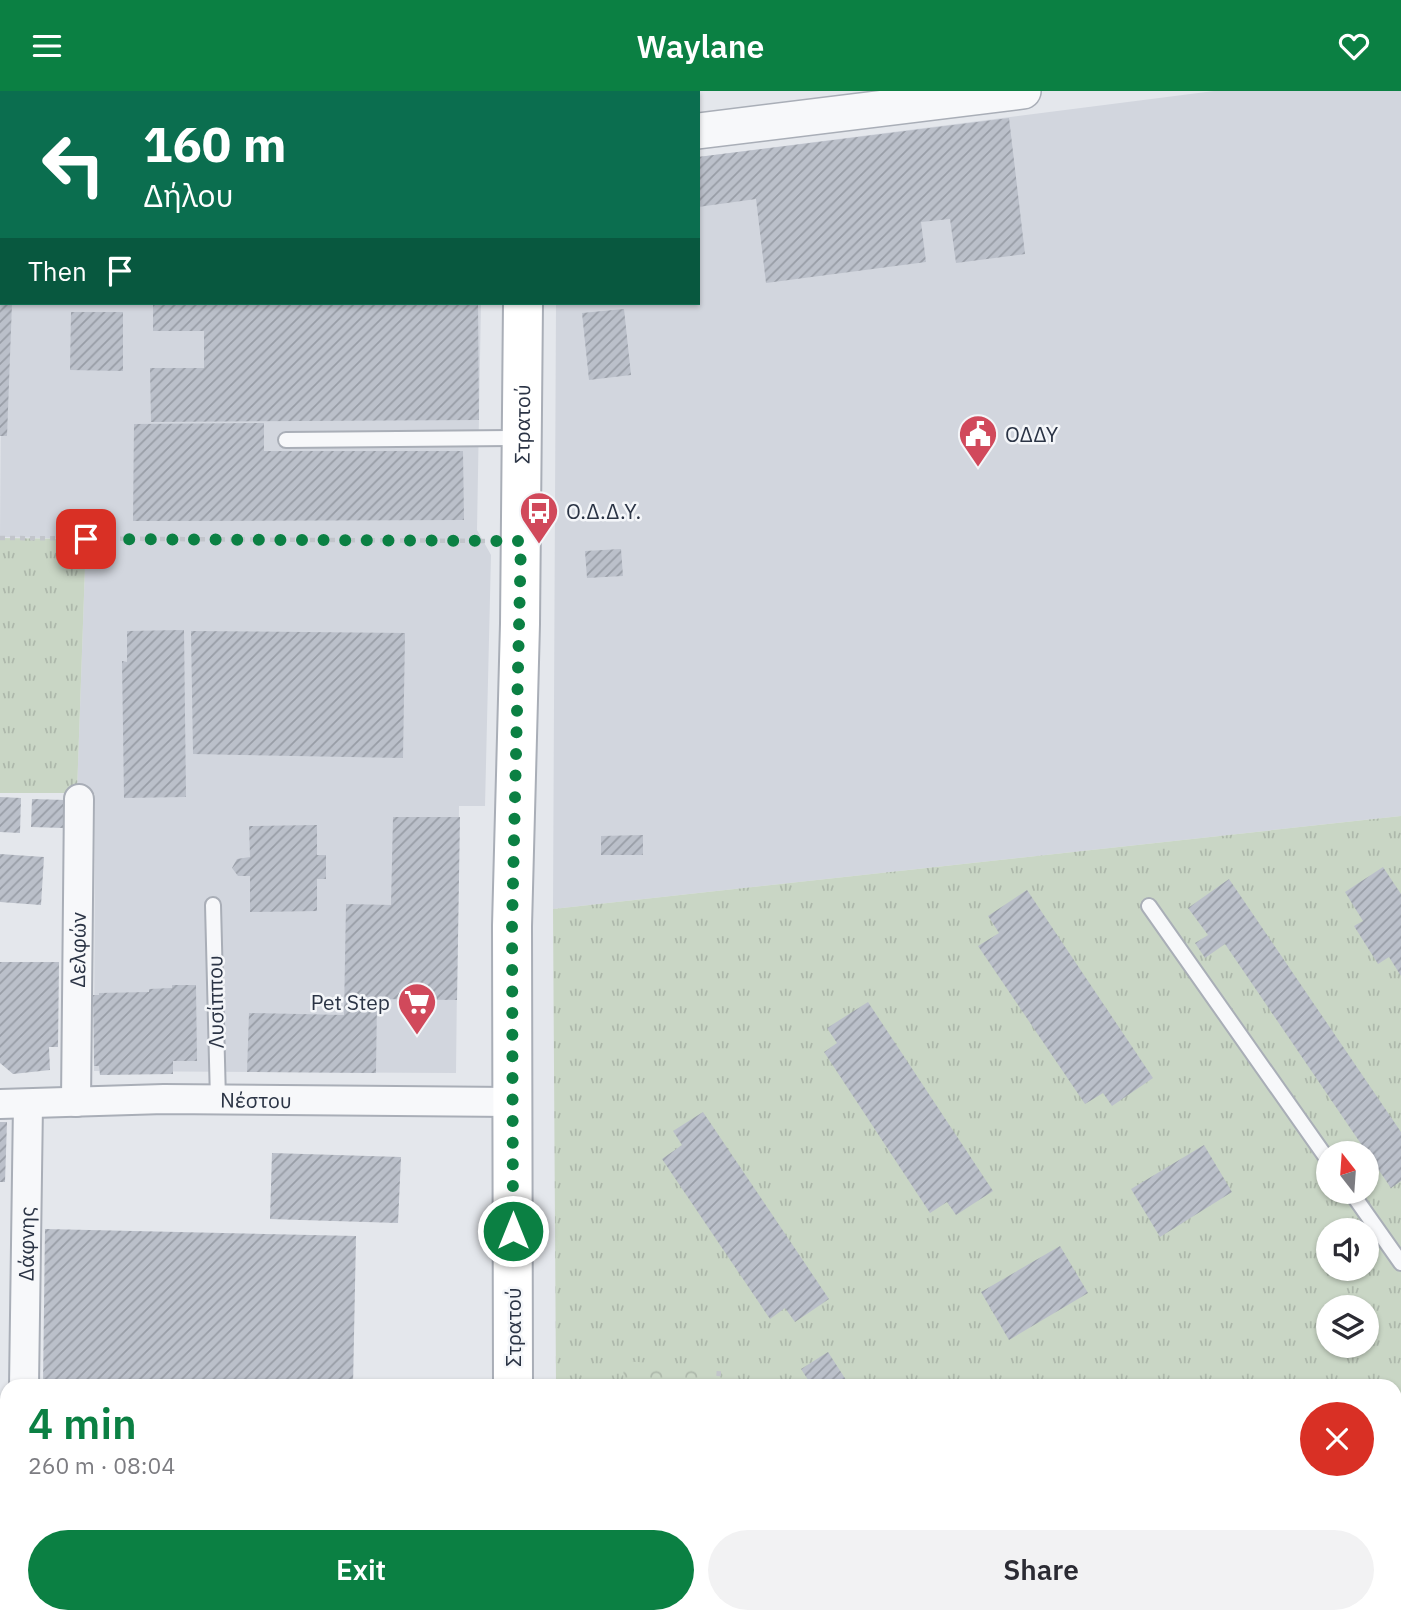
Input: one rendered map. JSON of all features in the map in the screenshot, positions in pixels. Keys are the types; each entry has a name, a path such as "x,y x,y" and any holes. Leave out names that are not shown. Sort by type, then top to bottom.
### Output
{"main road":[{"name":"Στρατού","path":"513,1379 512,926 523,438 523,305"}],"street":[{"path":"700,131 1023,91"},
{"name":"Δελφών","path":"76,1102 79,799"},
{"name":"Νέστου","path":"14,1104 218,1100 512,1103"},
{"name":"Δάφνης","path":"14,1104 24,1379"}],"lane":[{"path":"286,440 523,438"},
{"name":"Λυσίππου","path":"213,905 218,1100"},
{"path":"1149,906 1316,1143"},
{"path":"1359,1204 1401,1263"}],"path":[{"path":"0,538 521,541"},
{"path":"718,1379 719,1368"}],"shaded area":[{"name":"ΟΔΔΥ","path":"1214,91 1401,91 1401,816 553,909 556,305 700,305 700,157"},
{"path":"2,305 481,305 477,530 491,555 485,806 459,806 456,1073 94,1071 95,794 77,793 86,539 0,537"}],"green space":[{"path":"0,538 86,539 77,793 0,793"},
{"path":"1401,816 1401,1379 556,1379 553,909"},
{"path":"624,1361 719,1368 724,1379 623,1379"}],"building":[{"path":"1009,118 1025,254 956,263 950,219 921,222 926,262 766,283 756,199 700,207 700,157"},
{"path":"0,305 12,305 7,436 0,436"},
{"path":"153,305 478,305 479,420 151,422 150,368 204,368 204,331 153,331"},
{"path":"624,309 631,375 589,380 582,313"},
{"path":"71,312 123,312 123,371 70,370"},
{"path":"264,423 264,451 463,451 464,520 133,521 134,424"},
{"path":"621,549 623,576 587,578 585,551"},
{"path":"184,630 186,797 124,798 122,661 127,662 127,631"},
{"path":"191,631 405,633 403,758 193,754"},
{"path":"0,797 21,798 20,833 0,832"},
{"path":"32,799 65,800 64,828 31,827"},
{"path":"393,817 460,817 457,1000 377,999 376,1073 247,1072 249,1013 344,1015 346,904 391,905"},
{"path":"317,825 317,855 326,855 326,879 317,879 317,911 250,912 250,876 238,876 232,868 237,859 250,857 249,826"},
{"path":"643,835 643,855 601,855 601,836"},
{"path":"0,854 44,857 41,905 0,902"},
{"path":"1383,867 1401,894 1401,976 1389,957 1378,964 1354,926 1363,921 1345,892"},
{"path":"1229,879 1401,1132 1401,1181 1391,1188 1379,1170 1379,1141 1359,1141 1225,944 1205,958 1195,943 1208,935 1188,908"},
{"path":"1027,890 1153,1078 1112,1106 1103,1093 1085,1104 978,946 999,933 988,916"},
{"path":"0,962 59,962 58,1047 49,1047 50,1070 13,1074 0,1063"},
{"path":"172,985 196,985 197,1061 173,1061 173,1074 100,1075 99,1066 94,1066 93,995 149,992 149,989 172,988"},
{"path":"868,1002 993,1191 956,1215 947,1202 930,1213 824,1052 837,1043 827,1028"},
{"path":"703,1112 829,1299 795,1322 785,1308 770,1319 662,1159 682,1145 673,1131"},
{"path":"0,1122 7,1122 5,1182 0,1182"},
{"path":"1204,1145 1232,1192 1160,1237 1131,1189"},
{"path":"272,1153 401,1157 398,1223 270,1219"},
{"path":"45,1229 356,1236 353,1379 43,1379"},
{"path":"1060,1246 1088,1293 1009,1340 981,1292"},
{"path":"828,1352 845,1379 807,1379 801,1369"}],"place":[{"name":"ΟΔΔΥ","path":"978,468"},
{"name":"Ο.Δ.Δ.Υ.","path":"539,545"},
{"name":"Pet Step","path":"417,1036"}],"route":[{"path":"86,539 521,541 512,926 513,1231"}]}
